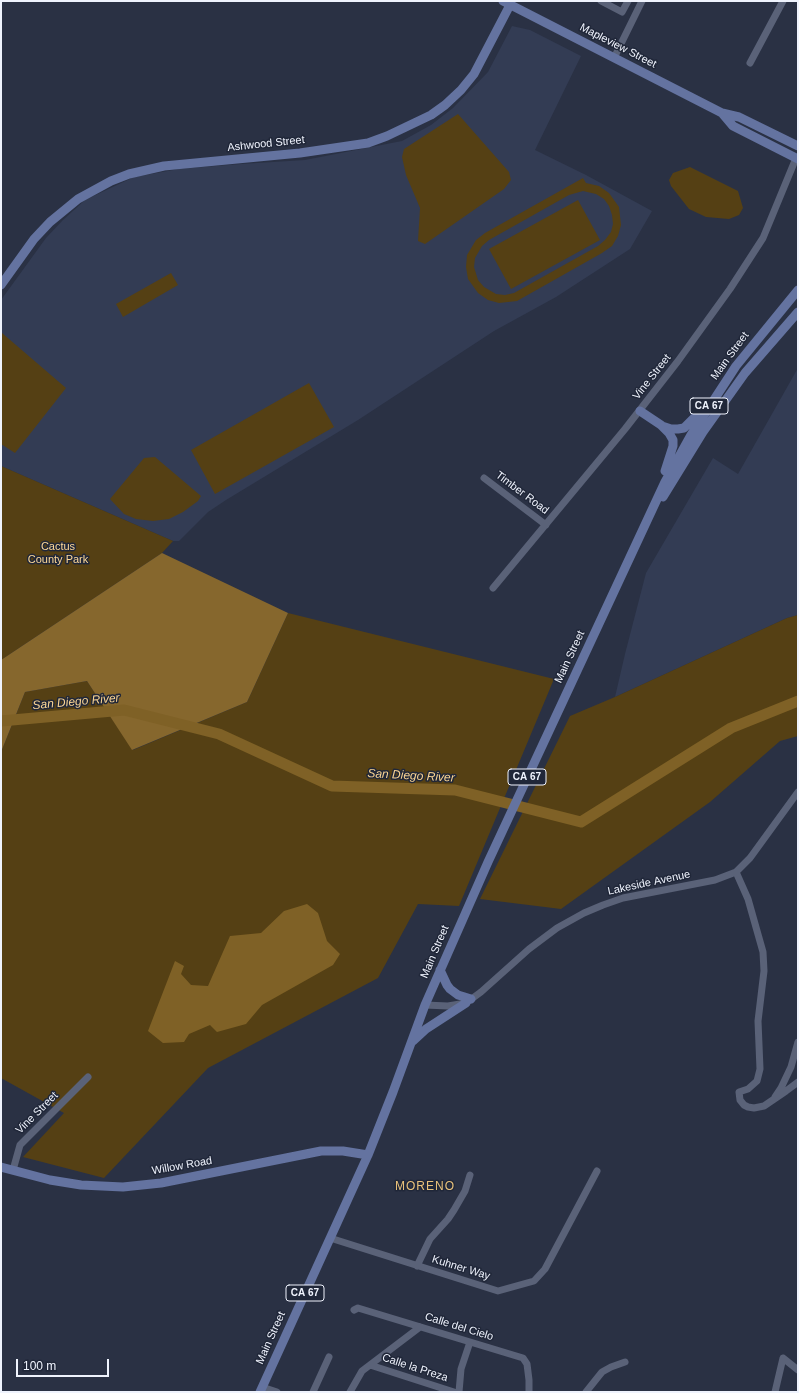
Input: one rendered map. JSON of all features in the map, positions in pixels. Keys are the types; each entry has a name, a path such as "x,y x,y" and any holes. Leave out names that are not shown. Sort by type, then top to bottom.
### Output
{"main road":[{"name":"Mapleview Street","path":"508,2 722,113 739,117 798,146"},
{"name":"Ashwood Street","path":"1,285 34,239 50,222 78,199 123,176 164,166 300,153 368,143 431,115 451,100 474,74 508,2"},
{"name":"Mapleview Street","path":"722,113 733,126 797,158"},
{"name":"Main Street","path":"261,1390 368,1155 425,1005 465,913 673,467 714,399 741,360 798,290"},
{"name":"Main Street","path":"645,527 703,432 745,373 798,312"},
{"path":"640,411 661,425 671,429 678,429 684,428 714,399"},
{"path":"645,527 673,446 673,440 661,425"},
{"path":"412,1042 426,1029 469,1001 450,989 440,970"},
{"name":"Willow Road","path":"1,1167 49,1180 80,1185 123,1187 161,1183 321,1151 343,1151 368,1155"}],"street":[{"path":"601,1 622,12 628,1"},
{"path":"614,58 642,1"},
{"path":"750,63 783,1"},
{"name":"Vine Street","path":"493,588 640,411 730,289 763,238 797,158"},
{"name":"Timber Road","path":"484,478 546,525"},
{"name":"Lakeside Avenue","path":"425,1005 448,1006 469,1001 529,949 557,928 602,905 623,898 715,880 736,872 750,858 798,792"},
{"path":"736,872 748,899 763,952 764,972 758,1021 760,1069 757,1081 748,1089 740,1092 740,1100 744,1105 754,1108 771,1102 798,1082"},
{"path":"771,1102 781,1088 788,1074 798,1042"},
{"name":"Vine Street","path":"13,1170 20,1145 88,1077"},
{"name":"Kuhner Way","path":"330,1238 498,1291 534,1282 545,1269 553,1256 597,1171"},
{"path":"417,1266 430,1239 448,1220 465,1192 470,1175"},
{"name":"Calle del Cielo","path":"354,1310 358,1308 523,1358 526,1364 529,1380 529,1392"},
{"path":"350,1392 362,1371 420,1327"},
{"path":"459,1392 461,1370 470,1342"},
{"path":"313,1392 329,1357"},
{"path":"775,1392 783,1358 798,1370"},
{"path":"586,1392 602,1372 611,1366 625,1362"},
{"name":"Calle la Preza","path":"370,1365 454,1392"},
{"path":"261,1390 278,1392"}],"shaded area":[{"path":"512,26 530,30 581,56 535,150 586,175 652,211 630,249 556,297 494,331 358,420 226,500 208,512 179,541 173,541 1,466 1,300 46,238 85,200 134,177 179,169 305,160 402,141 431,125 453,108 488,72"},
{"path":"798,368 798,615 787,618 615,697 646,573 713,458 738,474"},
{"path":"162,553 288,613 247,702 132,750 87,681 25,692 1,752 1,660"},
{"path":"307,904 318,913 327,941 340,954 333,965 262,1005 246,1024 217,1032 210,1025 189,1034 184,1042 163,1043 148,1031 175,961 184,966 181,974 191,985 208,986 230,936 261,933 284,911"}],"green space":[{"path":"458,114 509,172 511,180 504,189 425,244 418,241 420,208 406,175 402,157 404,149"},
{"path":"690,167 738,191 743,208 739,215 729,219 706,217 689,209 671,186 669,180 673,173"},
{"path":"583,178 586,183 599,186 609,193 619,207 621,225 618,236 612,246 517,301 499,303 488,300 478,293 468,279 466,267 467,255 476,240 485,233","holes":["583,191 596,194 604,199 609,206 613,224 611,232 598,246 514,293 505,295 496,294 484,287 478,280 474,267 475,258 482,246 489,240 569,195"]},
{"path":"578,200 600,240 511,289 489,249"},
{"path":"171,273 178,285 123,317 116,304"},
{"path":"2,333 66,388 15,453 1,444"},
{"path":"309,383 334,427 215,494 191,450"},
{"path":"155,457 201,496 198,501 183,512 169,519 153,521 136,519 124,514 110,499 144,458"},
{"name":"Cactus County Park","path":"1,466 173,541 162,553 1,660"},
{"path":"288,613 554,679 459,906 418,904 378,978 208,1068 104,1178 23,1157 64,1113 1,1078 1,752 25,692 87,681 133,750 247,702"},
{"path":"798,615 798,736 780,741 710,802 561,909 480,899 570,716 615,697 787,618"}],"waterway":[{"name":"San Diego River","path":"1,721 124,710 219,734 332,786 455,790 581,822 731,728 798,701"}],"district":[{"name":"MORENO","path":"425,1187"}]}
